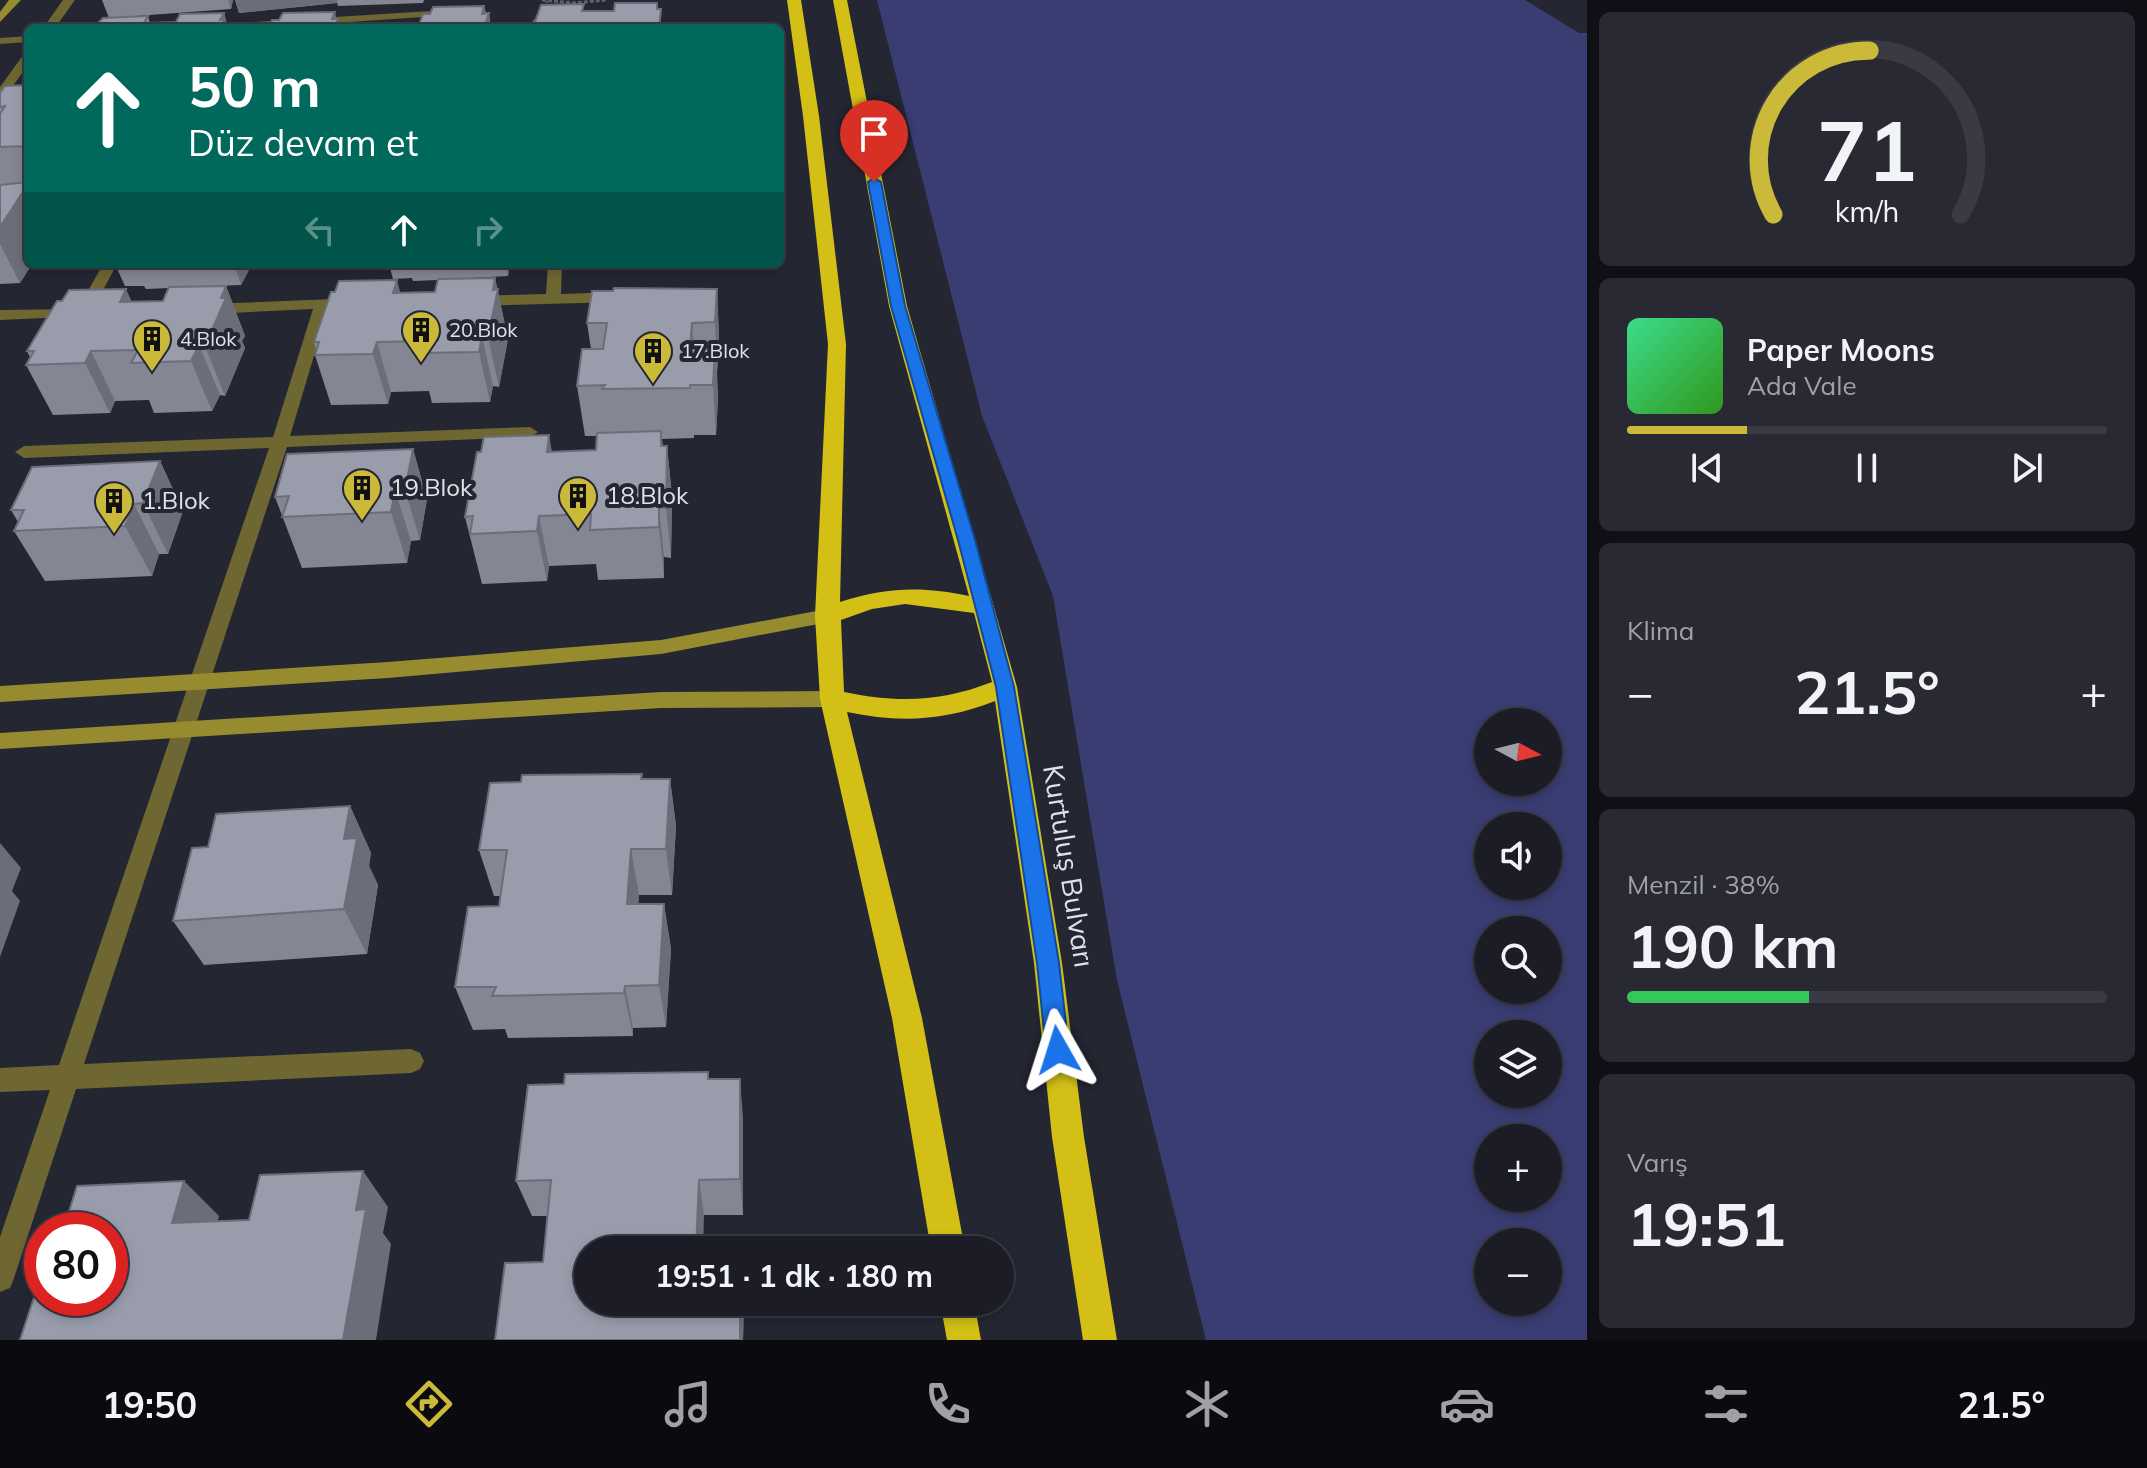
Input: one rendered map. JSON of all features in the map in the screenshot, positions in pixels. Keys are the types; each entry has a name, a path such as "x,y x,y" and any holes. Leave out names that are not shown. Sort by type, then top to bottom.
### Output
{"highway":[{"path":"794,0 813,130 837,344 827,616 832,699 907,1018 946,1236"},
{"path":"827,616 886,595 913,593 984,607 898,306 840,0"},
{"name":"Kurtuluş Bulvarı","path":"984,607 1005,687 1048,963 1068,1137 1100,1340"},
{"path":"832,699 880,710 921,712 963,705 1005,687"},
{"path":"960,1316 964,1340"}],"street":[{"path":"0,19 15,0"},
{"path":"52,24 69,0"},
{"path":"275,24 463,13"},
{"path":"0,41 24,39"},
{"path":"0,95 24,62"},
{"path":"0,315 92,313 109,268"},
{"path":"553,299 555,268"},
{"path":"460,302 640,296"},
{"path":"195,309 353,304"},
{"path":"0,1278 66,1076 187,731 322,305"},
{"path":"24,452 530,432"},
{"path":"0,694 388,670 661,647 827,616"},
{"path":"0,741 661,700 832,699"},
{"path":"0,1080 411,1061"}],"path":[{"path":"532,24 547,0 606,0"}],"shaded area":[{"path":"877,0 1525,0 1579,33 1587,33 1587,1340 1206,1340 1117,980 1053,596 982,416"}],"building":[{"path":"615,3 657,3 657,9 661,9 659,24 534,24 541,5 584,4 582,11 614,11"},
{"path":"484,6 482,14 489,13 485,24 419,24 423,14 430,14 433,7"},
{"path":"335,12 332,19 338,19 336,24 270,24 272,20 279,20 283,13"},
{"path":"224,13 220,20 224,19 222,24 97,24 103,18 148,16 144,23 176,22 180,14"},
{"path":"24,85 24,146 0,147 0,114 5,106 0,107 0,93 5,86"},
{"path":"24,182 24,190 0,227 0,185"},
{"path":"495,278 493,290 498,289 488,337 482,336 479,352 419,353 422,341 377,342 373,354 315,355 319,342 314,342 331,292 335,292 339,281 397,280 393,293 435,292 438,279"},
{"path":"226,286 221,298 226,298 205,346 199,345 191,361 131,363 138,350 91,351 85,363 26,365 34,351 27,351 57,301 62,301 69,290 126,289 120,302 163,301 169,287"},
{"path":"614,288 717,289 715,322 692,323 690,348 715,348 713,385 602,389 605,385 577,386 582,349 603,349 607,323 587,323 592,291 613,291"},
{"path":"661,431 661,446 667,446 666,508 659,507 659,527 590,530 591,514 539,516 537,531 470,534 473,516 465,517 477,452 481,452 484,437 549,435 547,452 596,450 597,433"},
{"path":"413,449 405,490 395,490 391,512 282,517 289,496 275,497 287,454"},
{"path":"160,461 143,503 134,504 125,526 14,531 24,510 11,510 32,467"},
{"path":"642,774 641,779 670,779 666,849 631,849 627,904 664,904 659,985 625,986 624,993 492,996 496,987 455,987 468,907 499,906 507,850 479,850 490,783 521,782 522,775"},
{"path":"350,806 344,839 357,838 344,909 173,921 192,848 208,847 216,814"},
{"path":"708,1072 708,1079 740,1079 740,1179 699,1180 697,1236 574,1236 574,1316 740,1316 740,1340 495,1340 505,1263 543,1262 551,1180 516,1181 528,1085 564,1084 565,1074"},
{"path":"363,1171 356,1210 366,1209 343,1340 20,1340 28,1316 128,1316 128,1212 69,1212 77,1186 184,1181 172,1223 249,1220 260,1175"}],"place":[{"name":"20.Blok","path":"421,364"},
{"name":"4.Blok","path":"152,373"},
{"name":"17.Blok","path":"653,385"},
{"name":"19.Blok","path":"362,522"},
{"name":"18.Blok","path":"578,530"},
{"name":"1.Blok","path":"114,535"}],"route":[{"path":"874,182 898,306 1005,687 1048,963 1058,1050"}]}
